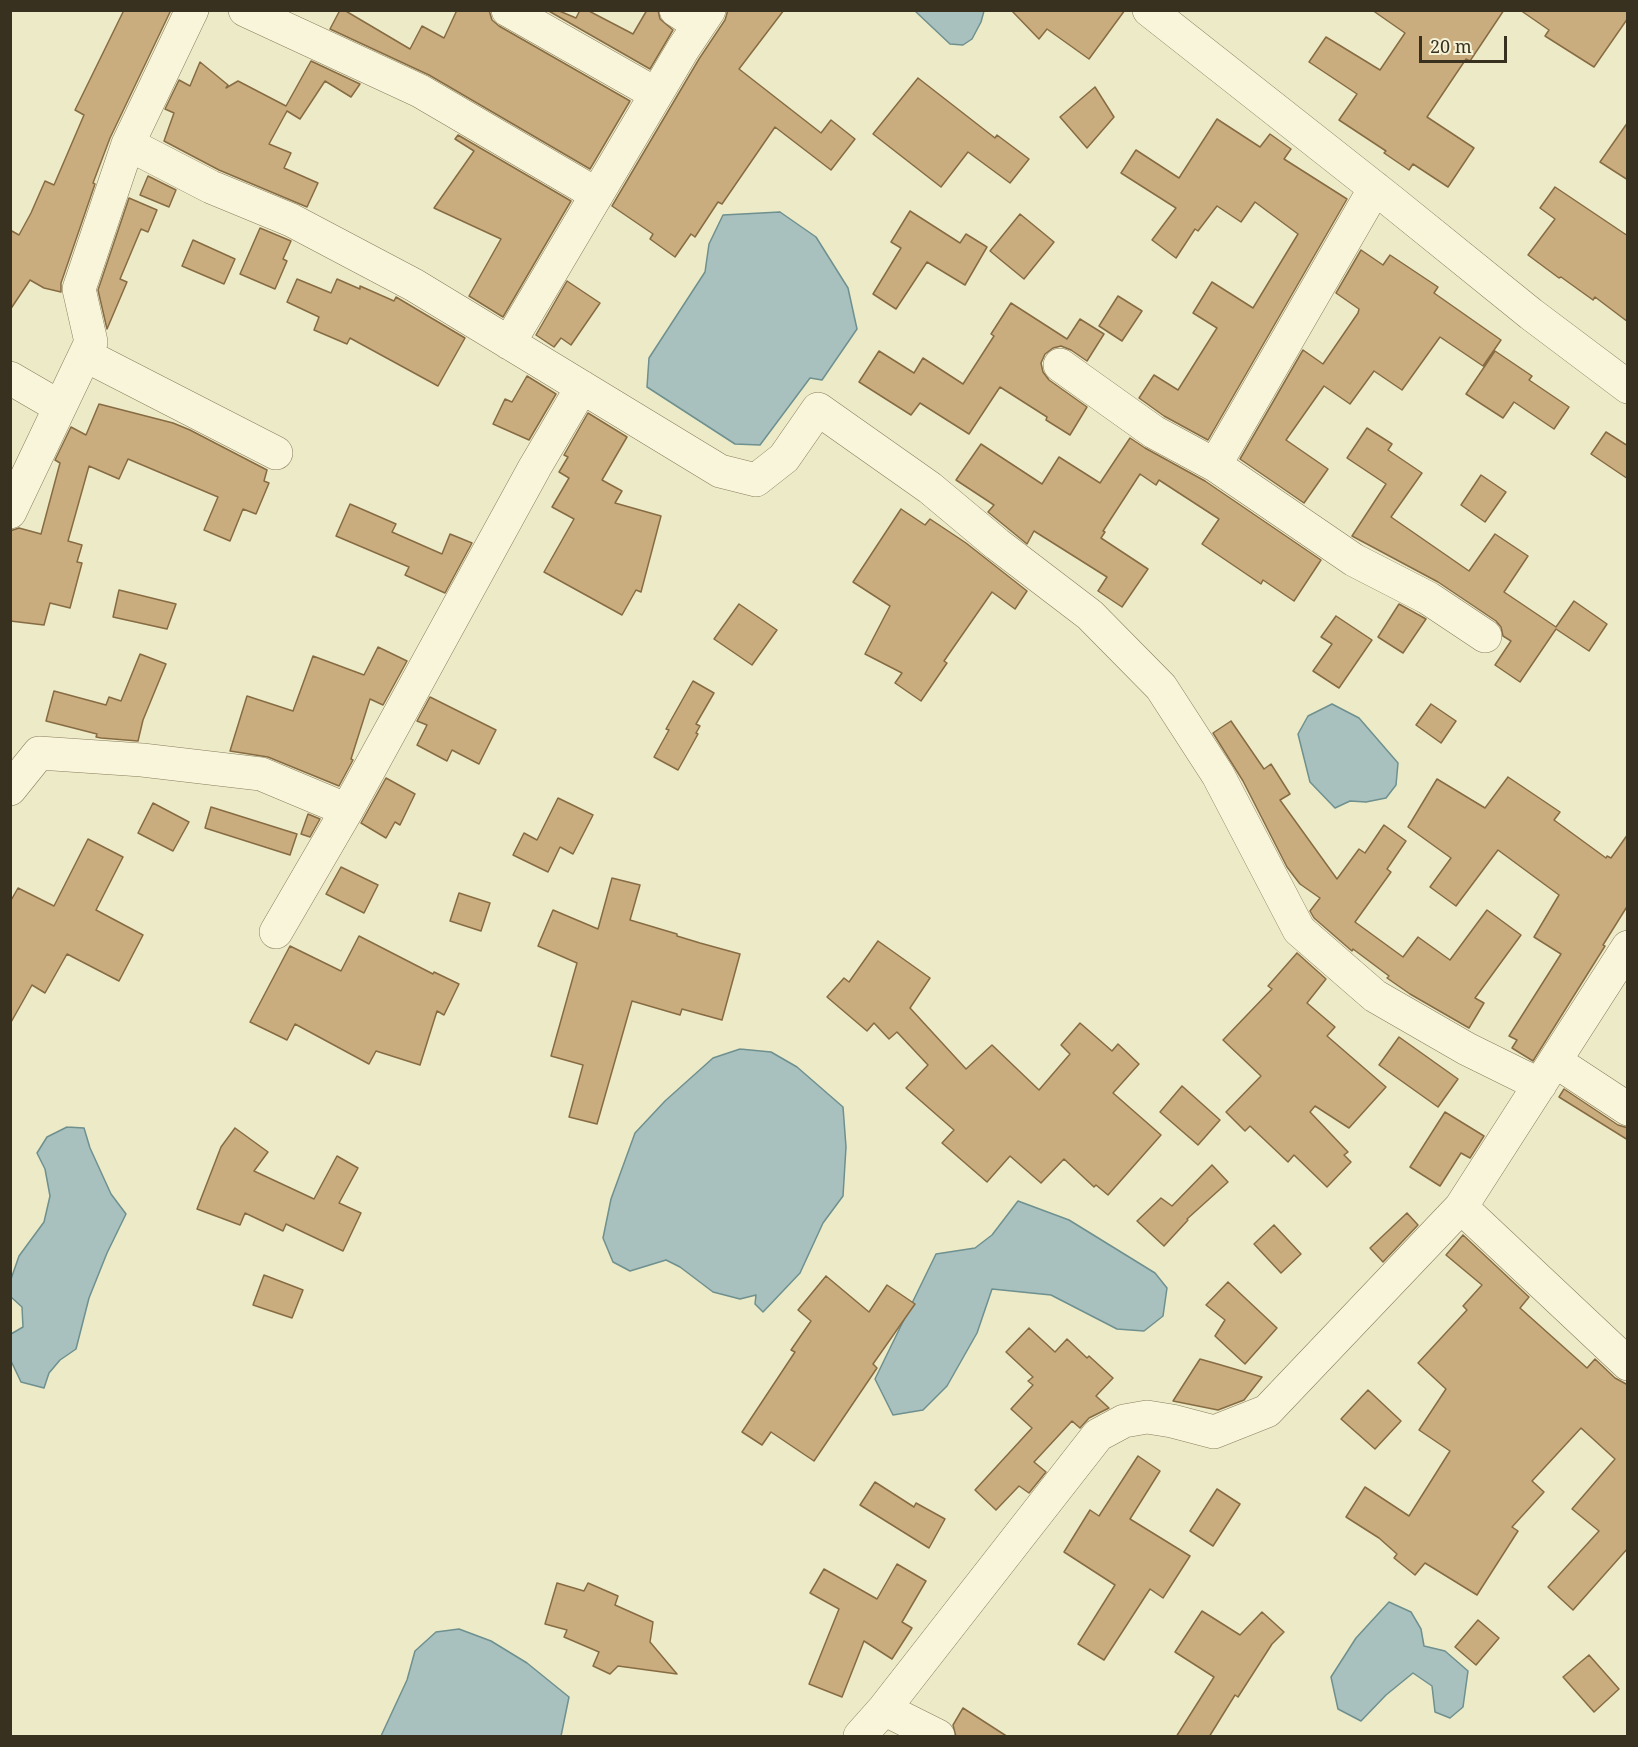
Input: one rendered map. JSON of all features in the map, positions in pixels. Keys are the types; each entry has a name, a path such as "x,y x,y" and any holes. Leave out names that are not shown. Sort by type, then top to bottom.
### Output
{"street":[{"path":"10,512 91,342 79,289 128,144 192,10"},
{"path":"245,10 420,91 597,194"},
{"path":"508,10 656,94"},
{"path":"1149,10 1531,314 1628,387"},
{"path":"509,343 656,94 695,15"},
{"path":"128,144 211,187 291,220 414,285 720,471 756,480 784,458 818,409 930,488 1089,615 1161,687 1218,775 1299,930 1375,996 1467,1049 1548,1073 1628,1109"},
{"path":"1215,465 1375,188"},
{"path":"85,355 276,453"},
{"path":"1060,365 1154,432 1215,465 1354,560 1428,598 1485,636"},
{"path":"10,378 60,407"},
{"path":"276,932 347,810 535,467 582,387"},
{"path":"10,789 39,753 142,760 261,774 347,810"},
{"path":"860,1737 1098,1435 1124,1421 1147,1417 1214,1432 1267,1411 1461,1207 1628,947"},
{"path":"1461,1207 1628,1364"},
{"path":"884,1709 938,1737"}],"water":[{"path":"915,11 984,11 972,39 963,45 950,44"},
{"path":"780,212 816,237 848,288 857,329 822,380 810,378 760,445 735,444 647,387 649,358 705,272 709,244 723,215"},
{"path":"1332,704 1359,718 1398,763 1396,785 1386,798 1366,802 1350,801 1335,808 1310,782 1298,734 1308,716"},
{"path":"740,1049 771,1052 797,1067 843,1107 846,1147 843,1196 823,1223 800,1273 763,1312 755,1304 756,1295 740,1299 713,1292 680,1267 666,1260 630,1271 613,1262 603,1238 611,1199 635,1133 665,1101 713,1058"},
{"path":"67,1127 84,1128 90,1148 111,1194 126,1214 89,1298 76,1349 60,1360 49,1373 44,1388 21,1382 11,1361 11,1334 23,1327 22,1307 11,1297 11,1279 19,1256 44,1222 50,1196 45,1169 37,1153 47,1137"},
{"path":"1018,1201 1069,1220 1155,1273 1167,1288 1163,1316 1144,1331 1117,1329 1051,1295 992,1289 977,1333 947,1386 923,1410 893,1415 875,1379 936,1254 975,1248 992,1235"},
{"path":"1389,1602 1411,1612 1421,1629 1424,1646 1445,1651 1468,1671 1463,1707 1450,1718 1435,1712 1432,1686 1413,1673 1386,1695 1361,1721 1338,1709 1331,1677 1356,1638"},
{"path":"459,1629 491,1641 527,1663 569,1697 561,1736 381,1736 407,1680 415,1651 436,1632"}],"building":[{"path":"124,10 171,10 110,138 61,283 61,292 44,288 30,280 10,310 10,230 19,235 45,181 54,185 84,115 75,110"},
{"path":"340,10 344,10 410,49 422,26 444,38 457,10 489,10 492,20 499,26 630,101 590,169 429,75 330,29"},
{"path":"547,10 557,10 576,18 580,10 587,10 633,34 647,10 658,10 660,19 673,30 650,69"},
{"path":"728,10 784,10 739,69 821,133 831,120 855,139 831,170 775,127 722,204 718,202 695,237 691,234 675,257 650,239 653,234 612,206 699,59 725,20"},
{"path":"1011,10 1125,10 1089,59 1047,29 1039,39"},
{"path":"1372,10 1504,10 1470,61 1466,59 1427,117 1474,148 1448,187 1413,164 1409,170 1384,153 1386,151 1339,120 1357,94 1309,62 1326,37 1380,70 1405,33"},
{"path":"1520,10 1628,10 1628,18 1594,67 1545,36 1549,30"},
{"path":"311,61 360,84 351,97 325,81 300,119 287,111 269,144 291,153 284,168 318,183 307,207 219,170 164,141 174,113 165,109 179,80 190,86 200,62 228,85 226,88 238,81 286,106"},
{"path":"918,78 995,138 997,135 1029,159 1010,183 968,152 941,187 873,134"},
{"path":"1095,87 1114,117 1087,148 1060,117"},
{"path":"1217,119 1260,147 1270,134 1291,149 1284,159 1347,199 1208,440 1164,416 1139,398 1154,375 1178,390 1217,328 1193,313 1212,282 1253,308 1298,234 1255,202 1241,222 1217,206 1198,231 1195,229 1176,258 1152,240 1176,208 1121,173 1136,150 1179,178"},
{"path":"1628,122 1628,180 1600,162"},
{"path":"458,135 571,201 503,317 469,296 501,239 434,208 474,151 455,139"},
{"path":"148,176 176,190 169,207 140,195"},
{"path":"1555,187 1628,236 1628,322 1595,297 1593,300 1528,255 1555,219 1540,208"},
{"path":"129,198 157,210 148,232 141,229 120,279 127,282 107,329 98,290"},
{"path":"910,211 960,243 966,234 987,247 965,285 927,262 896,309 873,294 901,248 891,242"},
{"path":"1020,214 1054,242 1024,279 990,251"},
{"path":"260,228 291,241 283,259 287,261 275,289 240,274"},
{"path":"193,240 235,259 224,284 182,266"},
{"path":"1361,250 1383,265 1390,255 1438,287 1434,293 1501,340 1483,366 1440,337 1402,390 1374,371 1350,404 1324,386 1286,440 1328,469 1304,503 1240,459 1303,350 1323,364 1358,313 1359,309 1336,293"},
{"path":"297,279 331,293 337,279 394,301 396,297 465,338 438,386 350,338 347,344 314,330 319,317 287,302"},
{"path":"567,281 600,303 571,345 561,338 554,347 536,335"},
{"path":"1118,296 1142,311 1122,341 1099,326"},
{"path":"1011,303 1067,339 1080,319 1104,334 1087,361 1061,346 1045,354 1041,363 1043,372 1049,380 1087,407 1070,435 1046,420 1047,417 1000,387 969,434 920,403 911,415 859,382 879,351 914,373 923,358 963,384 994,336 991,334"},
{"path":"1495,351 1532,376 1529,380 1569,407 1554,429 1514,402 1503,418 1466,394"},
{"path":"527,376 556,394 529,440 493,424 505,399 512,402"},
{"path":"99,404 173,423 190,430 267,470 264,481 269,483 256,514 243,509 230,541 204,530 218,497 128,459 119,479 89,466 68,541 82,545 77,562 82,563 70,608 50,603 44,625 10,621 10,531 19,528 41,534 60,463 55,460 71,427 86,435"},
{"path":"588,413 627,437 602,480 622,491 615,503 661,516 641,592 636,590 622,615 544,572 574,519 552,507 569,478 559,472 568,457 564,455"},
{"path":"1367,428 1392,444 1388,450 1422,473 1391,517 1469,571 1495,534 1528,556 1504,592 1556,627 1574,601 1607,624 1589,651 1556,629 1520,682 1495,665 1511,641 1503,636 1501,627 1496,621 1438,582 1352,536 1386,484 1347,458"},
{"path":"1606,432 1628,446 1628,479 1591,454"},
{"path":"1130,438 1205,481 1321,560 1294,601 1263,580 1261,584 1202,544 1219,519 1159,480 1156,485 1140,474 1103,531 1105,532 1101,538 1148,569 1122,607 1098,591 1107,577 1034,531 1027,544 988,512 994,505 956,480 981,444 1042,484 1059,457 1100,483"},
{"path":"1481,475 1506,492 1485,522 1461,505"},
{"path":"350,504 396,524 392,532 442,554 450,534 472,543 445,593 405,575 409,567 336,536"},
{"path":"901,509 925,525 930,519 966,543 1027,591 1015,609 992,592 944,661 947,663 921,701 895,683 902,673 865,654 890,606 853,582"},
{"path":"119,590 176,604 167,629 113,617"},
{"path":"739,604 777,630 752,665 714,639"},
{"path":"1399,604 1426,619 1403,653 1378,637"},
{"path":"1336,616 1372,640 1339,688 1313,671 1332,644 1321,637"},
{"path":"378,647 407,661 383,705 370,699 351,759 353,760 339,786 268,757 230,751 247,696 293,711 313,656 364,675"},
{"path":"140,654 166,664 143,720 138,741 96,737 97,734 46,721 54,691 106,705 109,697 121,701"},
{"path":"693,681 714,693 696,724 700,726 696,733 698,734 678,770 654,757 669,730 666,729"},
{"path":"430,697 496,730 479,764 452,750 447,761 417,745 427,725 417,721"},
{"path":"1431,704 1456,721 1441,743 1416,725"},
{"path":"1231,721 1264,769 1271,764 1290,794 1280,800 1337,879 1359,849 1365,853 1384,825 1406,841 1387,869 1391,872 1355,922 1403,957 1418,937 1450,960 1487,910 1521,935 1475,998 1484,1003 1469,1028 1387,978 1389,976 1353,949 1352,951 1314,918 1310,911 1320,898 1300,884 1287,867 1243,781 1213,733"},
{"path":"1508,777 1560,812 1554,820 1606,858 1607,856 1611,858 1628,834 1628,905 1533,1061 1512,1048 1517,1040 1509,1036 1561,954 1534,937 1559,895 1498,850 1456,906 1430,887 1451,858 1408,827 1437,779 1485,808"},
{"path":"386,778 415,794 400,825 395,822 386,838 361,823"},
{"path":"558,798 593,815 573,854 560,847 548,872 513,855 524,833 537,840"},
{"path":"153,803 189,822 173,851 138,833"},
{"path":"211,807 297,834 290,855 205,828"},
{"path":"308,814 320,819 310,837 301,834"},
{"path":"88,839 123,857 96,910 143,935 119,981 67,954 45,993 32,985 10,1024 10,902 18,888 54,906"},
{"path":"341,867 378,885 364,913 326,894"},
{"path":"612,878 640,885 630,920 740,954 722,1020 682,1009 680,1015 632,1001 597,1124 569,1117 583,1065 551,1056 577,963 538,946 553,910 598,929"},
{"path":"459,893 490,903 481,931 450,921"},
{"path":"359,936 433,974 434,972 459,984 444,1015 437,1011 420,1065 376,1051 369,1064 295,1024 287,1040 250,1022 290,946 341,971"},
{"path":"878,941 930,978 910,1008 966,1069 992,1045 1039,1090 1070,1054 1061,1045 1080,1023 1112,1051 1118,1044 1139,1064 1113,1093 1161,1135 1108,1195 1096,1185 1094,1187 1064,1159 1041,1183 1010,1156 987,1182 942,1143 954,1130 906,1088 928,1065 897,1032 889,1039 874,1023 867,1031 827,997 844,978 849,982"},
{"path":"1297,953 1326,979 1307,1003 1335,1027 1327,1036 1386,1087 1349,1128 1315,1106 1310,1112 1348,1152 1344,1155 1351,1162 1327,1187 1294,1155 1288,1162 1250,1126 1245,1131 1226,1112 1261,1076 1223,1040 1272,989 1268,986"},
{"path":"1399,1037 1458,1079 1438,1107 1379,1065"},
{"path":"1182,1086 1220,1120 1198,1145 1160,1112"},
{"path":"1564,1089 1618,1125 1628,1128 1628,1140 1559,1097"},
{"path":"1445,1112 1484,1136 1470,1158 1461,1153 1440,1186 1410,1167"},
{"path":"235,1128 268,1152 254,1171 314,1199 337,1156 358,1168 339,1203 361,1213 343,1251 286,1224 283,1231 245,1213 240,1225 197,1209 221,1147"},
{"path":"1212,1165 1228,1182 1187,1219 1164,1246 1137,1221 1161,1198 1172,1206"},
{"path":"1407,1213 1418,1225 1383,1262 1370,1248"},
{"path":"1274,1225 1301,1254 1281,1273 1254,1244"},
{"path":"1463,1235 1529,1297 1520,1308 1587,1368 1595,1359 1615,1378 1628,1385 1628,1548 1573,1610 1548,1587 1599,1531 1572,1509 1615,1459 1581,1428 1532,1481 1544,1492 1512,1527 1518,1531 1477,1595 1425,1563 1415,1575 1394,1558 1397,1554 1379,1538 1346,1517 1365,1487 1409,1516 1450,1451 1419,1430 1446,1389 1418,1363 1467,1310 1463,1306 1482,1285 1446,1255"},
{"path":"264,1275 303,1290 292,1318 253,1305"},
{"path":"826,1276 869,1312 887,1285 915,1304 873,1364 877,1368 814,1461 771,1432 762,1445 742,1432 795,1352 791,1350 811,1321 798,1310"},
{"path":"1228,1282 1277,1328 1245,1364 1215,1336 1225,1320 1206,1305"},
{"path":"1029,1328 1055,1352 1067,1339 1113,1378 1096,1396 1109,1408 1089,1418 1080,1428 1072,1421 1034,1462 1046,1472 1029,1493 1019,1486 996,1510 975,1490 1032,1428 1011,1409 1033,1385 1028,1381 1033,1377 1006,1352"},
{"path":"1200,1359 1262,1377 1244,1400 1218,1410 1173,1401"},
{"path":"1368,1390 1401,1421 1375,1449 1341,1419"},
{"path":"1138,1456 1160,1471 1130,1519 1190,1556 1163,1598 1150,1589 1104,1660 1078,1644 1115,1585 1064,1552 1090,1510 1099,1516"},
{"path":"875,1482 914,1507 916,1503 945,1519 929,1548 860,1505"},
{"path":"1217,1489 1240,1504 1213,1546 1190,1531"},
{"path":"897,1564 926,1581 902,1622 912,1628 892,1659 864,1641 842,1697 809,1684 839,1609 810,1593 824,1569 877,1599"},
{"path":"557,1583 584,1591 588,1583 618,1596 615,1605 653,1622 650,1642 677,1674 618,1666 610,1674 593,1666 599,1652 564,1637 567,1630 545,1624"},
{"path":"1202,1611 1240,1635 1262,1612 1284,1632 1272,1644 1238,1697 1235,1695 1209,1737 1176,1737 1214,1677 1175,1652"},
{"path":"1478,1620 1499,1638 1476,1665 1455,1647"},
{"path":"1589,1655 1619,1689 1594,1712 1563,1677"},
{"path":"963,1708 1008,1737 956,1737 953,1725"}]}
